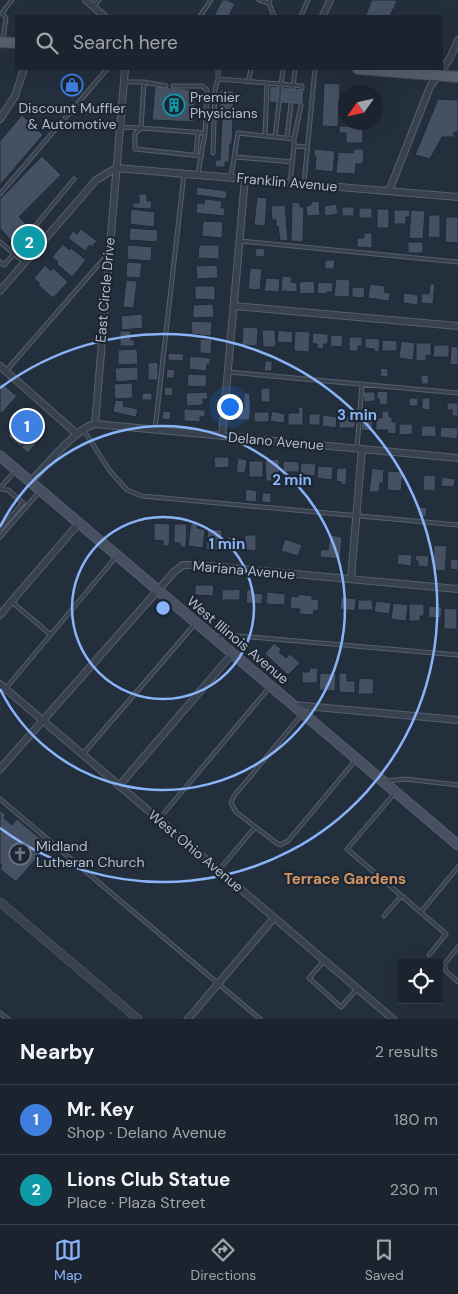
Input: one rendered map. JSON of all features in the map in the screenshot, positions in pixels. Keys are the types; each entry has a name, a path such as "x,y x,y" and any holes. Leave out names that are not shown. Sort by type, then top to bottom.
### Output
{"main road":[{"path":"1,42 15,44"},
{"path":"371,70 458,77"},
{"name":"West Illinois Avenue","path":"0,456 458,844"}],"street":[{"path":"86,0 103,15"},
{"path":"323,15 330,0"},
{"path":"443,68 458,40"},
{"path":"0,119 15,96 24,70"},
{"name":"East Circle Drive","path":"95,424 125,70"},
{"path":"389,191 430,87 442,70"},
{"path":"1,288 96,180 116,168"},
{"name":"Franklin Avenue","path":"116,168 458,197"},
{"path":"222,436 245,179"},
{"path":"234,306 458,326"},
{"path":"0,366 77,434"},
{"path":"30,482 77,434 84,428 95,424"},
{"name":"Delano Avenue","path":"95,424 458,458"},
{"path":"351,579 357,515 360,448"},
{"path":"0,615 79,523"},
{"name":"Mariana Avenue","path":"0,769 176,569 187,564 458,589"},
{"path":"119,786 232,654"},
{"name":"West Ohio Avenue","path":"3,686 393,1019"},
{"path":"294,705 458,720"},
{"path":"0,902 138,1019"},
{"path":"188,1019 274,918"}],"lane":[{"path":"1,42 6,18 1,13 12,0"},
{"path":"93,7 99,0"},
{"path":"201,15 211,0"},
{"path":"259,0 270,1 274,15"},
{"path":"301,15 308,0"},
{"path":"0,194 106,70"},
{"path":"213,153 215,90 218,70"},
{"path":"248,82 251,70"},
{"path":"275,137 283,70"},
{"path":"293,86 295,70"},
{"path":"304,184 315,70"},
{"path":"218,79 302,86 302,88"},
{"path":"124,82 144,82 166,86"},
{"path":"144,82 141,128 134,134 135,149 202,156"},
{"path":"265,136 267,83"},
{"path":"173,86 202,86 207,90 205,133 198,175"},
{"path":"287,138 291,104"},
{"path":"290,183 294,139 300,105"},
{"path":"120,127 205,133"},
{"path":"196,155 198,132"},
{"path":"231,178 236,157 238,133 294,139"},
{"path":"294,146 307,146"},
{"path":"236,157 292,162"},
{"path":"155,430 184,173"},
{"path":"44,241 32,230 74,179"},
{"path":"240,240 458,262"},
{"path":"0,242 24,262"},
{"path":"0,262 4,266 14,254"},
{"path":"6,371 108,255"},
{"path":"228,372 458,393"},
{"path":"360,448 362,384"},
{"path":"84,428 110,471 127,490 142,496 458,525"},
{"path":"0,489 16,470"},
{"path":"0,489 8,490 23,503 0,529"},
{"path":"0,537 40,490"},
{"path":"3,686 51,635 117,556"},
{"path":"11,602 51,635"},
{"path":"82,754 196,623"},
{"path":"213,638 228,635 458,655"},
{"path":"158,819 271,686"},
{"path":"303,713 234,796 231,803 236,812 280,845 288,841 357,758"},
{"path":"384,782 405,779 458,785"},
{"path":"396,792 347,849 446,934 429,955"},
{"path":"0,799 260,1019"},
{"path":"218,870 255,827"},
{"path":"421,912 458,867"},
{"path":"384,916 401,896"},
{"path":"458,947 444,965 446,971 458,982"},
{"path":"324,960 309,978 341,1007 357,988"},
{"path":"0,1013 8,1019"}],"building":[{"path":"222,0 235,4 230,15 214,15"},
{"path":"372,0 397,1 390,15 365,15"},
{"path":"324,83 340,84 338,85 338,127 322,126"},
{"name":"Premier Physicians","path":"155,86 196,90 194,122 152,120"},
{"path":"270,86 304,89 303,105 269,102"},
{"path":"220,90 234,91 232,144 230,144 229,162 225,162 225,167 215,167 216,160 220,160 222,118 219,118"},
{"path":"438,99 458,100 458,132 454,132 454,137 442,137 430,159 415,155"},
{"path":"22,115 43,135 0,185 0,141"},
{"path":"339,130 363,130 363,143 346,143 346,133 339,133"},
{"path":"314,149 335,151 333,172 315,170 316,156 314,156"},
{"path":"354,149 364,149 363,164 356,164 355,174 336,173 338,152 353,153"},
{"path":"42,156 61,175 19,217 29,227 24,232 28,236 18,249 0,228 0,199"},
{"path":"197,187 227,191 226,199 196,195"},
{"path":"139,194 147,194 147,201 152,201 151,209 133,208 133,203 139,203"},
{"path":"257,197 267,198 265,226 254,225"},
{"path":"205,199 222,201 221,208 225,208 224,216 196,213 197,203 204,204"},
{"path":"319,201 320,215 307,216 306,206 311,205 311,202"},
{"path":"292,202 300,203 300,207 304,207 303,242 291,241"},
{"path":"336,204 338,214 325,216 324,206"},
{"path":"285,205 288,240 280,241 276,220 272,220 271,206"},
{"path":"342,207 354,207 354,216 342,216"},
{"path":"359,208 372,208 372,218 359,218"},
{"path":"131,209 155,212 154,227 130,224"},
{"path":"377,209 389,209 389,228 377,228"},
{"path":"394,210 410,210 410,217 406,217 406,224 394,224"},
{"path":"411,210 425,211 423,239 409,238"},
{"path":"429,215 440,215 440,238 428,237"},
{"path":"446,217 458,217 458,243 445,242"},
{"path":"203,221 223,222 222,238 202,236"},
{"path":"130,228 158,230 157,242 129,240"},
{"path":"81,229 97,241 85,251 68,238 73,231 77,234"},
{"path":"364,233 372,233 372,248 357,247 357,238 364,238"},
{"path":"408,242 423,242 423,253 408,253"},
{"path":"63,244 86,260 72,277 52,257"},
{"path":"128,245 152,247 151,261 127,259"},
{"path":"199,245 219,245 219,259 198,258"},
{"path":"256,248 265,249 264,257 255,256"},
{"path":"325,260 335,260 334,269 325,269"},
{"path":"127,262 142,263 140,278 126,277"},
{"path":"45,265 51,271 53,268 68,282 53,298 38,285 40,284 34,278"},
{"path":"217,265 218,278 197,279 196,266"},
{"path":"250,268 262,269 260,290 248,289"},
{"path":"282,276 292,277 291,282 297,283 297,292 281,291"},
{"path":"266,278 280,279 279,292 264,291"},
{"path":"336,279 350,280 349,297 334,296"},
{"path":"126,280 137,281 134,308 123,307"},
{"path":"314,281 315,293 300,294 299,282"},
{"path":"318,282 333,283 332,292 327,292 327,294 317,293"},
{"path":"370,284 385,286 384,292 390,293 389,301 368,298"},
{"path":"430,284 435,284 433,304 421,303 422,293 429,294"},
{"path":"195,286 215,286 215,300 195,299"},
{"path":"352,287 365,288 364,298 352,297"},
{"path":"404,293 418,295 418,305 403,303"},
{"path":"213,304 214,317 193,318 193,305"},
{"path":"142,314 143,328 122,330 121,316"},
{"path":"191,321 212,322 211,336 192,334"},
{"path":"243,327 258,328 257,346 242,345"},
{"path":"262,330 275,330 276,347 263,347"},
{"path":"278,330 293,332 292,343 277,342"},
{"path":"120,331 131,331 131,340 134,340 135,346 120,346"},
{"path":"295,331 310,332 309,352 294,351"},
{"path":"313,333 328,334 328,344 324,344 323,349 317,348 317,344 312,343"},
{"path":"331,335 343,336 342,347 330,346"},
{"path":"349,337 362,337 362,346 358,346 358,351 349,351"},
{"path":"365,338 380,339 379,352 374,351 374,349 365,348"},
{"path":"200,339 212,339 211,354 200,353"},
{"path":"382,340 397,341 397,351 382,351"},
{"path":"401,341 415,343 413,360 399,358"},
{"path":"416,343 431,343 431,356 426,355 426,361 416,360"},
{"path":"434,345 449,345 449,357 433,357"},
{"path":"451,346 458,347 458,365 450,364"},
{"path":"137,349 138,364 118,365 118,350"},
{"path":"168,353 184,354 183,361 168,360"},
{"path":"190,356 210,358 210,364 207,364 206,371 189,369"},
{"path":"265,361 272,361 272,371 264,371"},
{"path":"158,362 158,380 148,380 148,363"},
{"path":"138,367 138,380 116,382 115,368"},
{"path":"381,368 388,369 388,377 380,376"},
{"path":"167,369 175,370 174,378 166,378"},
{"path":"188,374 207,375 206,387 187,386"},
{"path":"421,375 429,375 428,384 421,384"},
{"path":"0,382 17,396 1,414 0,413"},
{"path":"132,383 133,398 115,399 114,384"},
{"path":"165,387 173,388 172,396 164,395"},
{"path":"261,388 270,388 270,402 261,402"},
{"path":"377,391 388,392 387,405 379,404"},
{"path":"207,392 208,399 203,399 203,405 187,406 186,393"},
{"path":"363,392 375,392 375,401 364,402"},
{"path":"142,393 152,393 152,400 142,400"},
{"path":"244,393 250,393 250,420 238,420 237,408 244,408"},
{"path":"409,398 418,398 418,406 409,406"},
{"path":"422,398 430,398 430,410 422,409"},
{"path":"115,400 124,401 123,406 138,409 136,417 113,412"},
{"path":"447,403 458,403 458,416 452,416 452,410 447,410"},
{"path":"298,407 303,407 303,425 288,425 288,413 299,413"},
{"path":"184,409 205,410 205,417 200,417 200,422 184,421"},
{"path":"363,409 373,410 372,431 361,430"},
{"path":"29,411 42,422 21,447 8,436"},
{"path":"163,411 171,412 170,420 162,419"},
{"path":"272,411 285,414 284,423 270,421"},
{"path":"382,411 389,411 389,417 392,417 392,422 396,422 396,434 387,433 388,430 376,430 376,418 382,418"},
{"path":"254,412 269,412 269,422 254,422"},
{"path":"309,414 320,414 320,425 309,425"},
{"path":"323,415 337,417 336,428 322,426"},
{"path":"339,416 355,416 355,428 339,428"},
{"path":"399,424 412,424 413,434 399,435"},
{"path":"422,426 436,426 436,437 421,436"},
{"path":"441,427 458,428 457,439 440,437"},
{"path":"35,430 43,436 28,453 21,447"},
{"path":"214,457 229,457 229,467 215,468"},
{"path":"238,458 247,460 245,473 236,472"},
{"path":"279,459 280,481 266,481 265,460"},
{"path":"249,461 263,461 263,477 249,477"},
{"path":"283,461 299,462 299,472 283,472"},
{"path":"301,463 316,464 315,476 300,474"},
{"path":"318,466 333,467 332,480 317,478"},
{"path":"337,468 347,468 346,485 336,481"},
{"path":"372,468 384,470 383,483 380,483 379,492 369,492"},
{"path":"388,471 403,472 401,491 387,490"},
{"path":"424,475 436,476 435,491 423,490"},
{"path":"442,477 455,479 454,487 441,486"},
{"path":"246,489 257,491 256,502 245,501"},
{"path":"262,493 271,493 271,503 262,502"},
{"path":"419,507 427,508 426,517 418,516"},
{"path":"154,523 170,524 169,546 163,546 163,541 154,540"},
{"path":"191,523 198,524 197,528 205,530 203,548 188,546"},
{"path":"174,524 187,524 186,547 180,547 180,543 174,543"},
{"path":"208,529 222,530 221,551 206,549"},
{"path":"245,535 256,535 256,551 246,550 246,547 242,547 242,539 245,539"},
{"path":"330,535 342,537 340,559 320,557 321,549 328,550"},
{"path":"227,537 237,537 237,550 227,550"},
{"path":"285,539 302,545 298,556 281,551"},
{"path":"434,545 447,546 445,571 432,570"},
{"path":"398,554 412,555 411,566 397,564"},
{"path":"416,555 429,556 428,567 418,566 418,561 415,560"},
{"path":"451,559 458,560 458,570 450,569"},
{"path":"195,585 214,585 213,596 195,595"},
{"path":"240,589 240,600 222,600 222,590"},
{"path":"247,589 253,590 252,593 263,594 262,604 246,603"},
{"path":"267,592 285,594 285,605 266,604"},
{"path":"298,594 312,596 312,599 319,600 318,611 314,610 313,615 299,614 300,609 290,608 291,596 298,597"},
{"path":"341,597 356,599 355,611 340,609"},
{"path":"358,600 372,600 373,610 358,610"},
{"path":"376,601 391,603 389,614 374,612"},
{"path":"393,603 408,605 406,621 391,619"},
{"path":"409,604 424,604 424,616 420,616 420,621 409,621"},
{"path":"429,606 442,607 441,618 428,617"},
{"path":"444,608 457,609 457,629 444,629"},
{"path":"274,643 281,649 279,652 286,658 290,654 300,663 288,675 265,654"},
{"path":"310,668 318,668 317,683 302,683 302,672 309,672"},
{"path":"320,673 336,674 335,691 319,690"},
{"path":"339,673 347,673 347,681 355,681 355,693 339,692"},
{"path":"359,678 374,679 373,694 358,694"},
{"name":"Midland Lutheran Church","path":"0,810 6,815 4,818 12,825 17,819 48,845 16,882 0,869 2,865 0,863"}],"place":[{"name":"Discount Muffler & Automotive","path":"72,85"},
{"name":"Premier Physicians","path":"174,105"},
{"name":"Lions Club Statue","path":"29,242"},
{"name":"Mr. Key","path":"27,426"},
{"name":"Midland Lutheran Church","path":"20,854"}],"district":[{"name":"Terrace Gardens","path":"345,879"}]}
